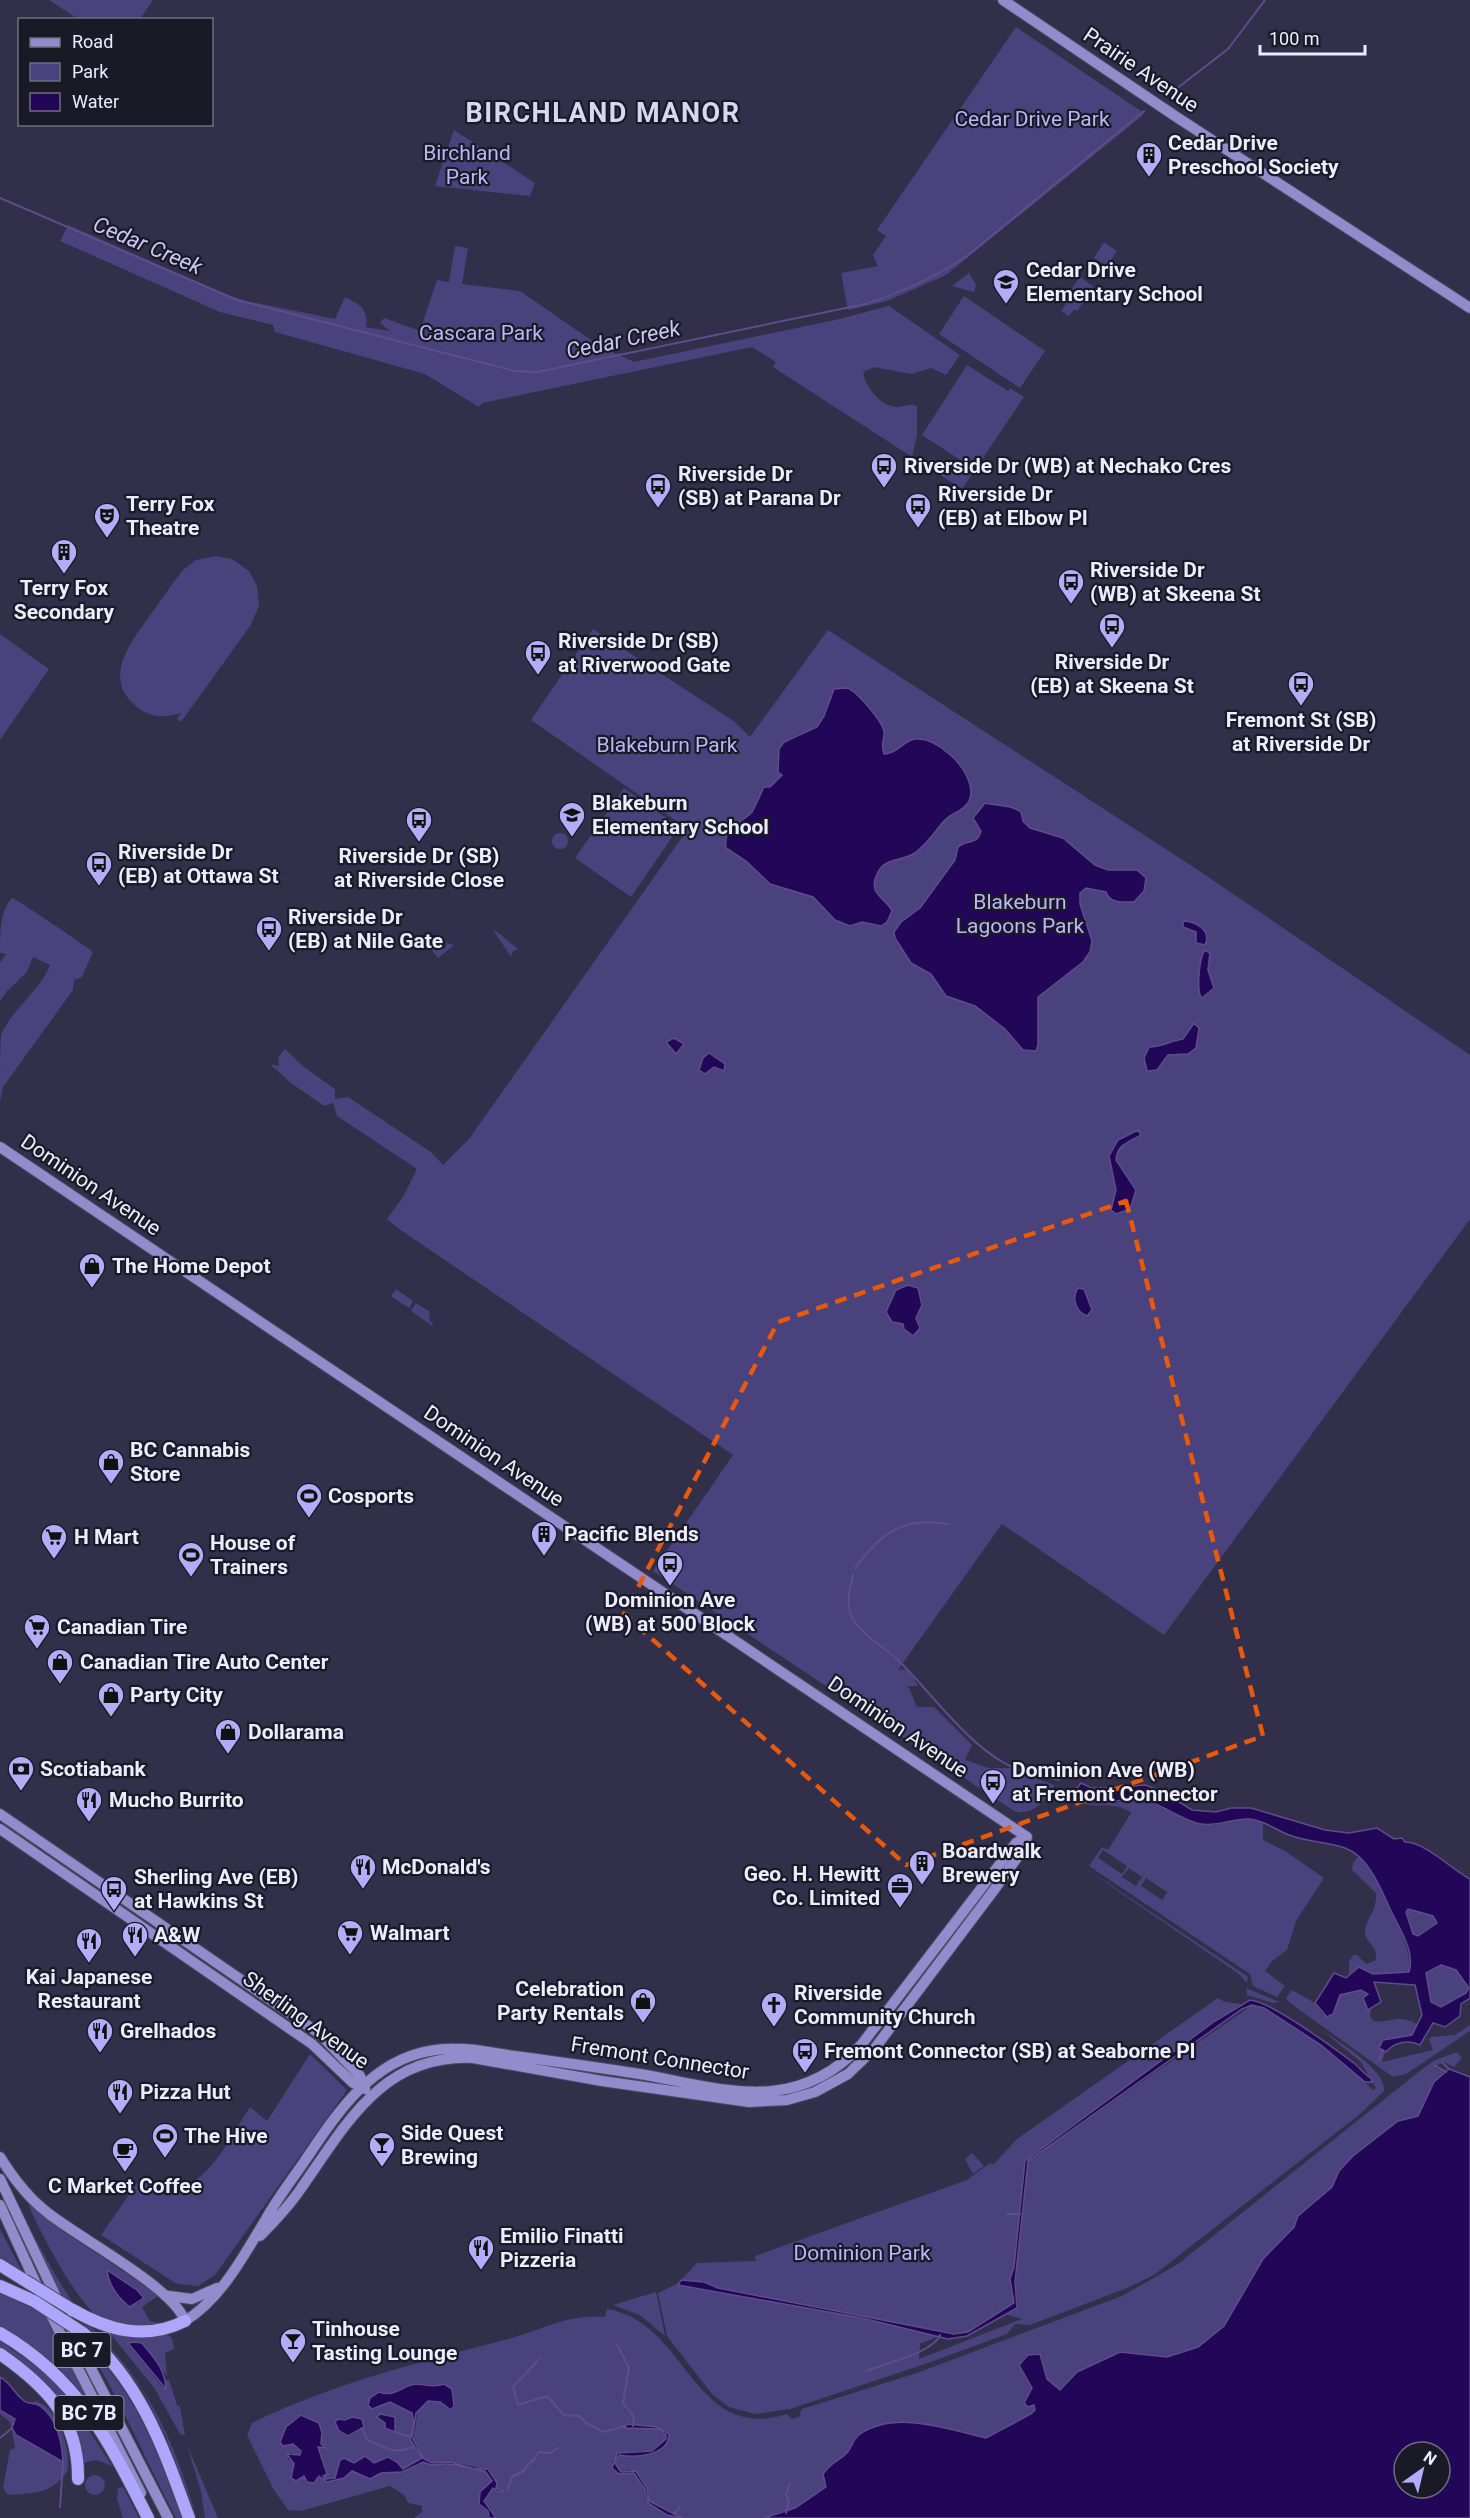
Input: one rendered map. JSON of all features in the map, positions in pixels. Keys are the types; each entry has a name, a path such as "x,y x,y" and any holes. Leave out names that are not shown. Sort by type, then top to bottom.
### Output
{"highway":[{"path":"0,2265 84,2317 106,2327 120,2331 149,2332 185,2321"},
{"name":"BC 7B","path":"0,2286 34,2301 83,2333 116,2366 140,2399 161,2442 189,2518"},
{"name":"BC 7B","path":"0,2333 43,2362 80,2401 107,2440 148,2518"},
{"path":"0,2354 36,2383 65,2416 75,2442 78,2479"}],"main road":[{"name":"Prairie Avenue","path":"1003,0 1175,116 1470,308"},
{"name":"Dominion Avenue","path":"0,1147 1027,1837"},
{"name":"Sherling Avenue","path":"0,1814 320,2034 360,2076 363,2086"},
{"name":"Sherling Avenue","path":"0,1828 312,2044 352,2083 363,2086"},
{"name":"Fremont Connector","path":"248,2250 332,2121 363,2086 383,2070 408,2057 427,2051 455,2049 567,2063 743,2093 771,2092 807,2082 842,2063 862,2044 1017,1843 1027,1837"},
{"name":"Fremont Connector","path":"248,2250 301,2189 344,2125 371,2096 392,2079 417,2066 464,2058 740,2101 778,2101 815,2092 848,2074 875,2048 1001,1880 1024,1848 1027,1837"},
{"path":"363,2086 371,2096"},
{"path":"0,2157 17,2183 46,2212 164,2293 177,2306 185,2321 208,2304 248,2250"},
{"name":"BC 7","path":"0,2179 80,2347 168,2518"},
{"name":"BC 7","path":"0,2205 54,2321 123,2452 153,2518"},
{"path":"164,2293 180,2299 196,2298 214,2290 229,2277"}],"highlighted area":[{"path":"1126,1201 1263,1736 906,1865 624,1614 778,1322"}],"green space":[{"path":"49,0 153,0 141,18 76,18"},
{"name":"Cedar Drive Park","path":"1016,27 1144,113 946,275 887,301 848,310 841,273 878,266 873,255 886,236 877,230"},
{"name":"Birchland Park","path":"454,130 535,183 530,196 435,186"},
{"name":"Cascara Park","path":"68,225 246,301 335,319 345,297 362,308 366,316 366,327 390,331 380,323 384,318 420,331 437,280 449,282 455,246 468,248 462,284 520,291 601,347 634,362 839,319 889,306 960,355 946,375 931,368 911,374 874,367 863,372 871,390 885,404 898,407 917,406 917,435 912,457 773,367 776,362 752,347 482,403 479,407 425,374 275,332 273,325 220,312 60,241"},
{"path":"1104,242 1117,251 1107,266 1094,258"},
{"path":"969,273 976,285 974,292 952,286"},
{"path":"1080,277 1094,287 1077,311 1074,309 1069,316 1061,311 1066,304 1063,301"},
{"path":"964,296 1045,351 1020,388 939,334"},
{"path":"967,365 1008,391 1010,388 1024,397 962,489 921,463 935,459 956,468 962,461 922,435"},
{"path":"216,556 232,559 249,571 257,586 259,606 250,626 181,722 177,719 181,713 164,716 142,711 126,696 121,684 120,672 128,648 184,569 196,560"},
{"path":"593,629 735,722 750,737 828,630 1195,868 1470,1055 1470,1219 1164,1635 1002,1524 898,1670 908,1669 918,1686 908,1686 917,1707 934,1707 972,1745 965,1760 989,1768 1009,1768 1054,1785 1054,1791 1027,1812 1014,1811 653,1571 733,1455 387,1219 403,1197 417,1169 337,1116 333,1103 324,1106 291,1083 270,1064 279,1066 278,1058 285,1049 304,1067 335,1089 335,1099 348,1097 431,1152 443,1165 469,1139 688,829 531,720"},
{"path":"0,634 49,669 0,740"},
{"path":"624,788 679,827 631,897 575,858"},
{"path":"560,833 568,841 560,849 552,841"},
{"path":"12,898 93,952 82,977 74,980 73,990 3,1087 0,1101 1,1035 12,1017 40,983 50,965 33,957 27,972 0,1001 0,963 6,954 0,953 0,938 5,909"},
{"path":"492,928 518,949 512,952 511,957"},
{"path":"435,941 440,942 440,948 445,949 447,943 454,945 438,958 431,949"},
{"path":"396,1289 413,1301 409,1308 391,1296"},
{"path":"416,1303 430,1312 429,1318 434,1327 411,1311"},
{"path":"1071,1796 1094,1804 1145,1800 1185,1819 1217,1825 1239,1819 1252,1819 1263,1823 1263,1840 1285,1851 1324,1878 1296,1921 1287,1950 1272,1961 1265,1971 1285,1986 1277,1997 1253,1986 1250,1974 1089,1866 1102,1847 1108,1850 1131,1813 1117,1806 1086,1805 1070,1798","holes":["1103,1850 1127,1866 1122,1874 1098,1858","1129,1868 1142,1877 1136,1886 1122,1877","1146,1878 1167,1892 1162,1900 1141,1886"]},
{"path":"1063,1853 1248,1977 1247,1983 1239,1974"},
{"path":"1358,1857 1375,1878 1401,1929 1409,1961 1409,1972 1374,1974 1364,1969 1355,1969 1349,1974 1349,1962 1353,1955 1357,1955 1366,1964 1375,1961 1376,1956 1374,1948 1365,1935 1365,1930 1375,1905 1376,1893 1352,1870 1353,1863"},
{"path":"1407,1908 1437,1918 1437,1923 1418,1936 1413,1934 1406,1912"},
{"path":"1441,1965 1456,1969 1469,1988 1466,1993 1441,2007 1431,2002 1426,1973"},
{"path":"1246,1988 1279,2002 1273,2003 1247,1995"},
{"path":"1292,1990 1315,2003 1323,2015 1336,2006 1340,1994 1361,1990 1368,1994 1364,1998 1368,2010 1371,2010 1370,2016 1373,2021 1403,2019 1417,2024 1412,2035 1380,2048 1385,2052 1382,2062 1433,2050 1429,2039 1431,2037 1455,2035 1470,2025 1470,2031 1406,2074 1393,2077 1290,2003 1286,1998"},
{"name":"Dominion Park","path":"1218,1998 1225,2002 1241,2004 1025,2161 1014,2267 1010,2279 1014,2303 968,2332 953,2334 718,2288 704,2282 681,2280 697,2263 756,2261 755,2256 967,2180 990,2163 993,2165 1017,2139"},
{"path":"1252,2005 1280,2017 1297,2028 1333,2054 1373,2090 1376,2088 1361,2062 1322,2030 1370,2065 1383,2083 1384,2091 1360,2114 1154,2275 1127,2288 1030,2325 1015,2324 1007,2334 925,2364 790,2409 755,2414 729,2407 712,2394 667,2336 658,2293 679,2283 682,2286 836,2313 939,2336 920,2344 919,2359 1022,2319 1005,2314 1014,2311 1018,2304 1015,2282 1028,2161"},
{"path":"1457,2052 1462,2058 1454,2067 1444,2062 1434,2067 1444,2073 1434,2082 1425,2101 1405,2227 1100,2404 1045,2388 1043,2360 1037,2353 1024,2357 1019,2365 1056,2420 853,2474 781,2518 682,2518 660,2509 647,2499 645,2486 642,2478 636,2472 630,2470 617,2470 614,2462 619,2455 647,2454 660,2449 669,2439 666,2431 660,2429 666,2435 664,2442 652,2451 620,2452 612,2462 619,2474 635,2473 645,2489 645,2498 658,2510 677,2518 496,2518 484,2501 493,2488 504,2492 511,2486 511,2478 525,2470 510,2476 509,2486 502,2491 496,2488 491,2472 450,2462 431,2463 422,2458 403,2469 393,2458 385,2458 374,2463 364,2456 354,2463 340,2460 335,2478 325,2479 323,2476 327,2474 318,2447 325,2447 321,2444 322,2433 319,2423 301,2415 289,2424 284,2436 285,2446 293,2444 301,2453 300,2455 290,2453 287,2458 294,2464 298,2480 304,2476 315,2482 317,2476 327,2482 352,2471 370,2479 381,2473 402,2472 423,2462 432,2465 452,2464 485,2471 492,2481 483,2489 481,2507 487,2511 489,2518 414,2518 422,2512 422,2506 408,2503 404,2495 390,2486 301,2511 288,2510 274,2490 247,2435 252,2423 314,2396 410,2365 508,2339 556,2323 580,2317 605,2317 607,2309 634,2318 656,2335 710,2397 730,2412 755,2419 787,2414 792,2419 799,2417 802,2409 917,2373 1122,2296 1178,2264 1435,2060","holes":["416,2384 432,2386 453,2393 454,2407 447,2408 440,2402 428,2401 421,2406 414,2434 415,2447 411,2439 414,2424 412,2413 390,2402 372,2409 368,2405 370,2398 379,2392 392,2393","358,2418 364,2426 351,2436 336,2424 338,2419","641,2425 657,2429 625,2428"]},
{"path":"310,2054 347,2090 215,2275 198,2286 177,2284 101,2235 142,2176 161,2186 178,2187 193,2181 219,2156 250,2107 267,2121"},
{"path":"972,2153 984,2166 973,2174 965,2159"},
{"path":"27,2201 64,2232 162,2297 157,2297 142,2307 150,2321 162,2324 120,2325 98,2317 68,2280","holes":["107,2270 137,2290 144,2298 138,2304 111,2284"]},
{"path":"24,2218 54,2273 75,2306 63,2298"},
{"path":"0,2229 23,2273 0,2259"},
{"path":"656,2292 665,2336 640,2315 613,2305"},
{"path":"0,2293 43,2313 91,2405 50,2361 26,2342 0,2326"},
{"path":"74,2315 101,2337 115,2353 144,2391 174,2451 197,2518 165,2435 143,2391 113,2352"},
{"path":"109,2332 165,2333 172,2338 174,2349 165,2353 167,2376 145,2346 135,2342 128,2344 163,2388 165,2380 169,2380 177,2405 180,2407 185,2435 180,2434 155,2389"},
{"path":"0,2341 46,2373 64,2392 112,2466 96,2460 83,2463 72,2424 65,2409 44,2385 0,2349"},
{"path":"87,2346 120,2384 133,2405 155,2448 182,2518 176,2518"},
{"path":"36,2401 51,2412 62,2431 68,2453 67,2472 61,2480 47,2489 33,2493 8,2495 3,2488 10,2450 15,2448 10,2422 0,2414 0,2410 15,2419 12,2428 16,2435 63,2462 58,2434 50,2417 44,2410 28,2404"},
{"path":"187,2445 218,2518 205,2518 201,2491"},
{"path":"95,2475 102,2478 105,2485 102,2492 95,2495 88,2492 85,2485 88,2478"},
{"path":"123,2487 139,2518 123,2518 117,2499 118,2488"}],"water":[{"path":"847,688 862,700 882,726 884,754 893,752 912,740 929,741 954,758 971,787 968,802 946,819 922,847 913,854 881,867 874,886 878,895 892,911 887,922 881,926 862,922 850,926 835,920 813,897 770,884 746,861 726,848 727,835 730,830 752,812 764,787 770,787 782,775 778,772 779,749 784,742 817,727 824,716 834,689"},
{"path":"985,803 1017,809 1021,812 1023,821 1030,828 1063,838 1095,865 1108,870 1137,870 1146,878 1144,891 1134,902 1114,900 1106,892 1086,888 1080,893 1080,904 1092,941 1090,952 1083,962 1038,997 1036,1051 1023,1050 1005,1029 975,1006 946,996 931,974 911,963 895,938 894,932 901,922 920,908 955,860 958,847 974,841 979,836 981,831 973,818"},
{"path":"1183,921 1198,925 1205,931 1207,940 1205,945 1196,943 1196,932 1183,927"},
{"path":"1205,950 1210,953 1208,970 1214,988 1202,998 1199,989 1199,975"},
{"path":"1194,1023 1199,1028 1196,1048 1188,1054 1168,1055 1157,1070 1147,1071 1144,1058 1149,1047 1183,1039"},
{"path":"674,1038 684,1044 676,1054 666,1042"},
{"path":"709,1053 725,1064 724,1071 714,1067 705,1074 699,1070 703,1058"},
{"path":"1138,1130 1141,1135 1124,1144 1117,1155 1116,1160 1136,1190 1130,1209 1116,1214 1111,1210 1116,1190 1109,1156 1118,1140"},
{"path":"908,1285 918,1288 922,1305 916,1318 920,1328 913,1336 904,1329 903,1324 892,1322 886,1312 896,1290"},
{"path":"1078,1288 1084,1289 1092,1310 1087,1316 1076,1304 1075,1296"},
{"path":"1081,1783 1091,1788 1145,1785 1160,1790 1192,1810 1216,1812 1231,1808 1251,1808 1325,1830 1349,1833 1377,1828 1394,1839 1402,1838 1405,1842 1420,1846 1470,1879 1470,1998 1461,2004 1460,2016 1445,2027 1433,2023 1420,2045 1402,2042 1386,2052 1379,2048 1383,2040 1412,2035 1422,2015 1415,1985 1374,1982 1381,2002 1368,2010 1363,1998 1368,1994 1361,1990 1340,1995 1333,2014 1327,2017 1315,2003 1334,1973 1346,1978 1359,1967 1373,1974 1409,1972 1409,1949 1403,1934 1374,1876 1354,1853 1339,1846 1292,1836 1256,1820 1244,1819 1201,1824 1148,1801 1097,1803 1071,1796","holes":["1408,1909 1433,1916 1437,1923 1418,1936 1413,1934 1406,1912","1441,1965 1456,1970 1469,1988 1466,1993 1441,2007 1431,2002 1426,1973"]},
{"path":"1250,2000 1272,2008 1303,2027 1354,2063 1371,2078 1372,2082 1365,2082 1321,2045 1264,2008 1252,2005 1242,2009 1028,2161 1015,2282 1017,2308 967,2336 948,2339 862,2318 678,2285 681,2280 704,2282 718,2288 954,2334 968,2332 1014,2303 1010,2279 1014,2267 1025,2161 1215,2021"},
{"path":"1449,2069 1470,2077 1470,2518 764,2518 795,2508 826,2487 823,2474 826,2470 847,2453 860,2434 874,2427 906,2422 939,2426 986,2438 1031,2414 1035,2410 1034,2405 1028,2407 1024,2403 1032,2388 1019,2365 1028,2355 1040,2354 1047,2379 1060,2390 1077,2372 1120,2352 1167,2357 1198,2347 1224,2326 1263,2259 1294,2227 1298,2216 1332,2187 1339,2171 1353,2156 1398,2121 1418,2116 1434,2082"},
{"path":"107,2270 137,2290 144,2298 130,2307 115,2291"},
{"path":"128,2343 142,2343 158,2364 164,2376 166,2389"},
{"path":"0,2377 23,2400 40,2406 51,2417 60,2439 63,2462 16,2435 12,2428 15,2419 0,2410"},
{"path":"419,2384 435,2386 444,2384 452,2389 454,2406 451,2410 440,2402 428,2401 416,2413 412,2437 424,2459 432,2463 451,2462 472,2468 447,2464 432,2465 423,2462 402,2472 381,2473 370,2479 352,2471 344,2478 327,2482 319,2476 314,2483 307,2482 304,2476 296,2481 291,2478 294,2464 287,2454 300,2455 301,2451 293,2444 283,2446 280,2442 286,2427 301,2415 319,2423 322,2433 321,2444 326,2448 318,2447 327,2474 323,2476 325,2479 335,2478 340,2460 344,2458 354,2463 365,2456 374,2463 388,2457 403,2469 422,2458 410,2439 414,2424 412,2413 390,2402 372,2409 368,2405 370,2398 379,2392 392,2393"},
{"path":"380,2414 395,2417 395,2432 385,2428 385,2423 377,2417"},
{"path":"352,2417 362,2419 364,2427 348,2436 339,2431 335,2422 338,2419 345,2420"},
{"path":"627,2424 657,2427 669,2434 668,2441 657,2451 634,2456 619,2455 614,2462 617,2453 652,2451 666,2439 666,2435 659,2429 625,2428"},
{"path":"533,2459 523,2472 511,2478 510,2486 506,2491 499,2492 493,2488 484,2501 496,2518 489,2518 488,2511 479,2504 480,2492 492,2481 485,2471 475,2469 488,2469 497,2483 496,2488 502,2491 509,2486 511,2476 521,2472"},
{"path":"614,2462 621,2472 636,2471 647,2488 649,2501 682,2518 667,2515 648,2503 645,2489 634,2473 619,2474 612,2468"}],"waterway":[{"name":"Cedar Creek","path":"1167,96 1228,49 1265,0"},
{"name":"Cedar Creek","path":"0,198 237,300 515,371 537,372 865,304 892,295 930,278 967,256 1144,111"},
{"path":"855,1568 883,1537 894,1530 918,1523 948,1524"},
{"path":"853,1574 849,1608 853,1619 862,1631 897,1659 948,1715 990,1754 1018,1770 1059,1780"},
{"path":"1379,2060 1383,2050"},
{"path":"1443,2063 1449,2069"},
{"path":"1435,2066 1446,2072"},
{"path":"1007,2214 1020,2214"},
{"path":"866,2371 918,2352 936,2341 940,2335"},
{"path":"617,2344 629,2368 623,2403 634,2417 633,2426"},
{"path":"539,2359 513,2387 518,2405 547,2396 564,2415 579,2416 586,2423 604,2432 625,2426"},
{"path":"0,2438 12,2428"},
{"path":"362,2428 367,2440 384,2448 401,2450 414,2446"},
{"path":"395,2432 411,2437"},
{"path":"532,2462 539,2452 551,2453 558,2448"},
{"path":"60,2507 63,2462"},
{"path":"786,2513 789,2500 786,2495 790,2483"},
{"path":"674,2514 679,2508"}],"place":[{"name":"Cedar Drive Preschool Society","path":"1149,178"},
{"name":"Cedar Drive Elementary School","path":"1006,305"},
{"name":"Riverside Dr (WB) at Nechako Cres","path":"884,489"},
{"name":"Riverside Dr (SB) at Parana Dr","path":"658,509"},
{"name":"Riverside Dr (EB) at Elbow Pl","path":"918,529"},
{"name":"Terry Fox Theatre","path":"107,539"},
{"name":"Terry Fox Secondary","path":"64,575"},
{"name":"Riverside Dr (WB) at Skeena St","path":"1071,605"},
{"name":"Riverside Dr (EB) at Skeena St","path":"1112,649"},
{"name":"Riverside Dr (SB) at Riverwood Gate","path":"538,676"},
{"name":"Fremont St (SB) at Riverside Dr","path":"1301,707"},
{"name":"Blakeburn Elementary School","path":"572,838"},
{"name":"Riverside Dr (SB) at Riverside Close","path":"419,843"},
{"name":"Riverside Dr (EB) at Ottawa St","path":"99,887"},
{"name":"Riverside Dr (EB) at Nile Gate","path":"269,952"},
{"name":"The Home Depot","path":"92,1289"},
{"name":"BC Cannabis Store","path":"111,1485"},
{"name":"Cosports","path":"309,1519"},
{"name":"Pacific Blends","path":"544,1557"},
{"name":"H Mart","path":"54,1560"},
{"name":"House of Trainers","path":"191,1578"},
{"name":"Dominion Ave (WB) at 500 Block","path":"670,1587"},
{"name":"Canadian Tire","path":"37,1650"},
{"name":"Canadian Tire Auto Center","path":"60,1685"},
{"name":"Party City","path":"111,1718"},
{"name":"Dollarama","path":"228,1755"},
{"name":"Scotiabank","path":"21,1792"},
{"name":"Dominion Ave (WB) at Fremont Connector","path":"993,1805"},
{"name":"Mucho Burrito","path":"89,1823"},
{"name":"Boardwalk Brewery","path":"922,1886"},
{"name":"McDonald's","path":"363,1890"},
{"name":"Geo. H. Hewitt Co. Limited","path":"900,1909"},
{"name":"Sherling Ave (EB) at Hawkins St","path":"114,1912"},
{"name":"Walmart","path":"350,1956"},
{"name":"A&W","path":"135,1958"},
{"name":"Kai Japanese Restaurant","path":"89,1964"},
{"name":"Celebration Party Rentals","path":"643,2024"},
{"name":"Riverside Community Church","path":"774,2028"},
{"name":"Grelhados","path":"100,2054"},
{"name":"Fremont Connector (SB) at Seaborne Pl","path":"805,2074"},
{"name":"Pizza Hut","path":"120,2115"},
{"name":"The Hive","path":"165,2159"},
{"name":"Side Quest Brewing","path":"382,2168"},
{"name":"C Market Coffee","path":"125,2173"},
{"name":"Emilio Finatti Pizzeria","path":"481,2271"},
{"name":"Tinhouse Tasting Lounge","path":"293,2364"}],"district":[{"name":"BIRCHLAND MANOR","path":"603,113"}],"park label":[{"name":"Blakeburn Park","path":"667,745"},
{"name":"Blakeburn Lagoons Park","path":"1020,914"}]}
